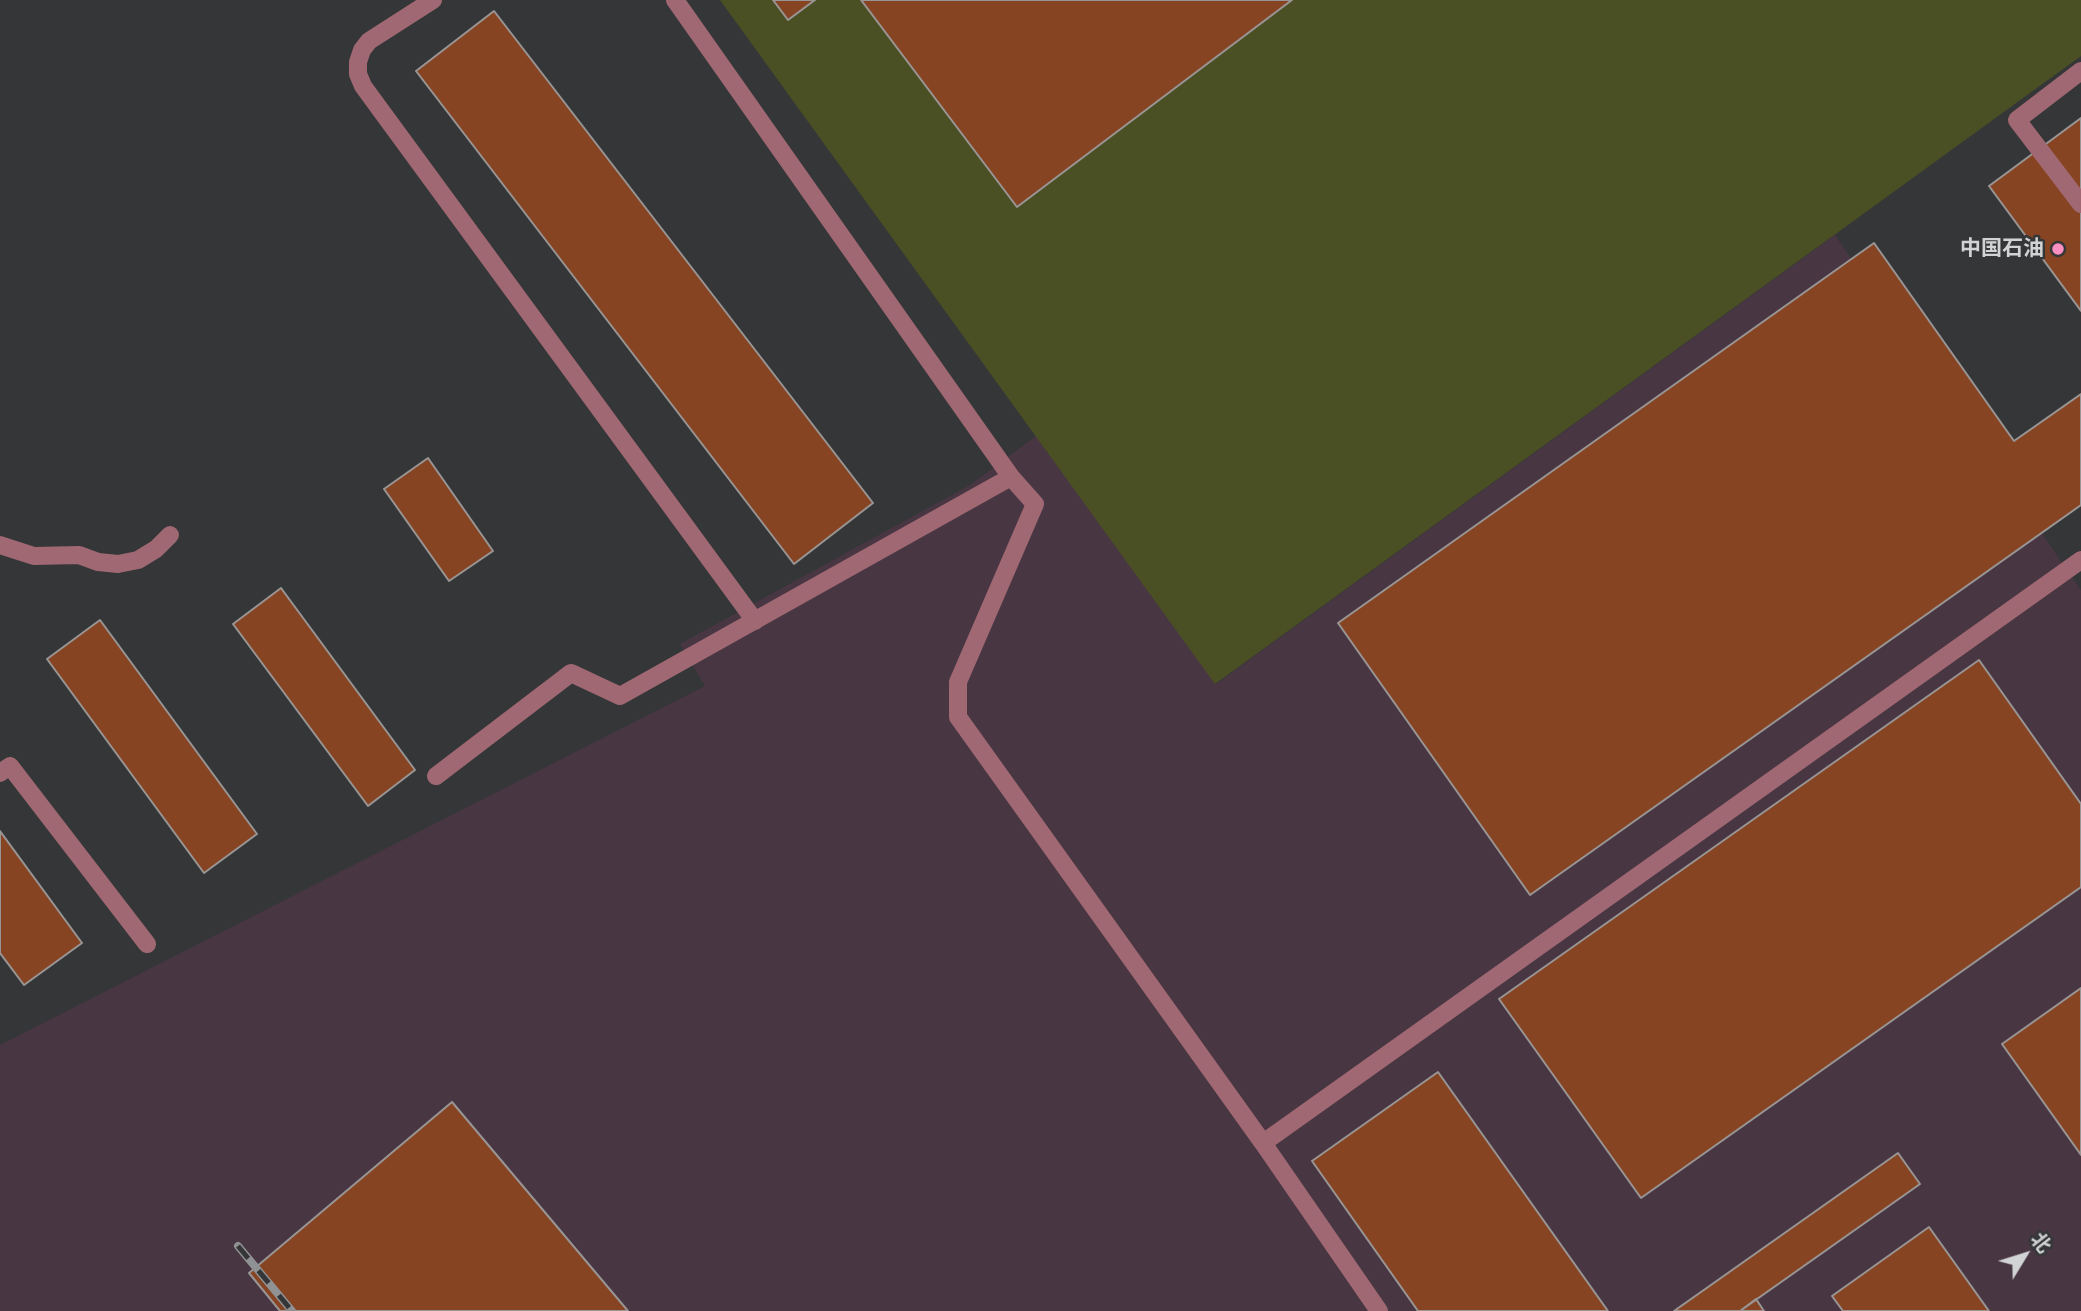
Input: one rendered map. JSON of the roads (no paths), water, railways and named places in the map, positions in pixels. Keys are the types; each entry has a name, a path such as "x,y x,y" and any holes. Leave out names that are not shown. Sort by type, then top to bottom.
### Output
{"street":[{"path":"433,0 369,41 358,62 358,74 363,86 755,621"},
{"path":"675,0 1011,477 1035,503 958,682 958,717 1263,1143 1379,1311"},
{"path":"2081,71 2017,120 2081,204"},
{"path":"436,776 571,673 620,696 1011,477"},
{"path":"0,545 34,556 79,555 98,562 118,564 138,560 156,549 170,535"},
{"path":"1263,1143 2081,560"},
{"path":"0,773 10,766 146,944"}],"railway":[{"path":"238,1246 292,1311"}],"place":[{"name":"中国石油","path":"2058,249"}]}
